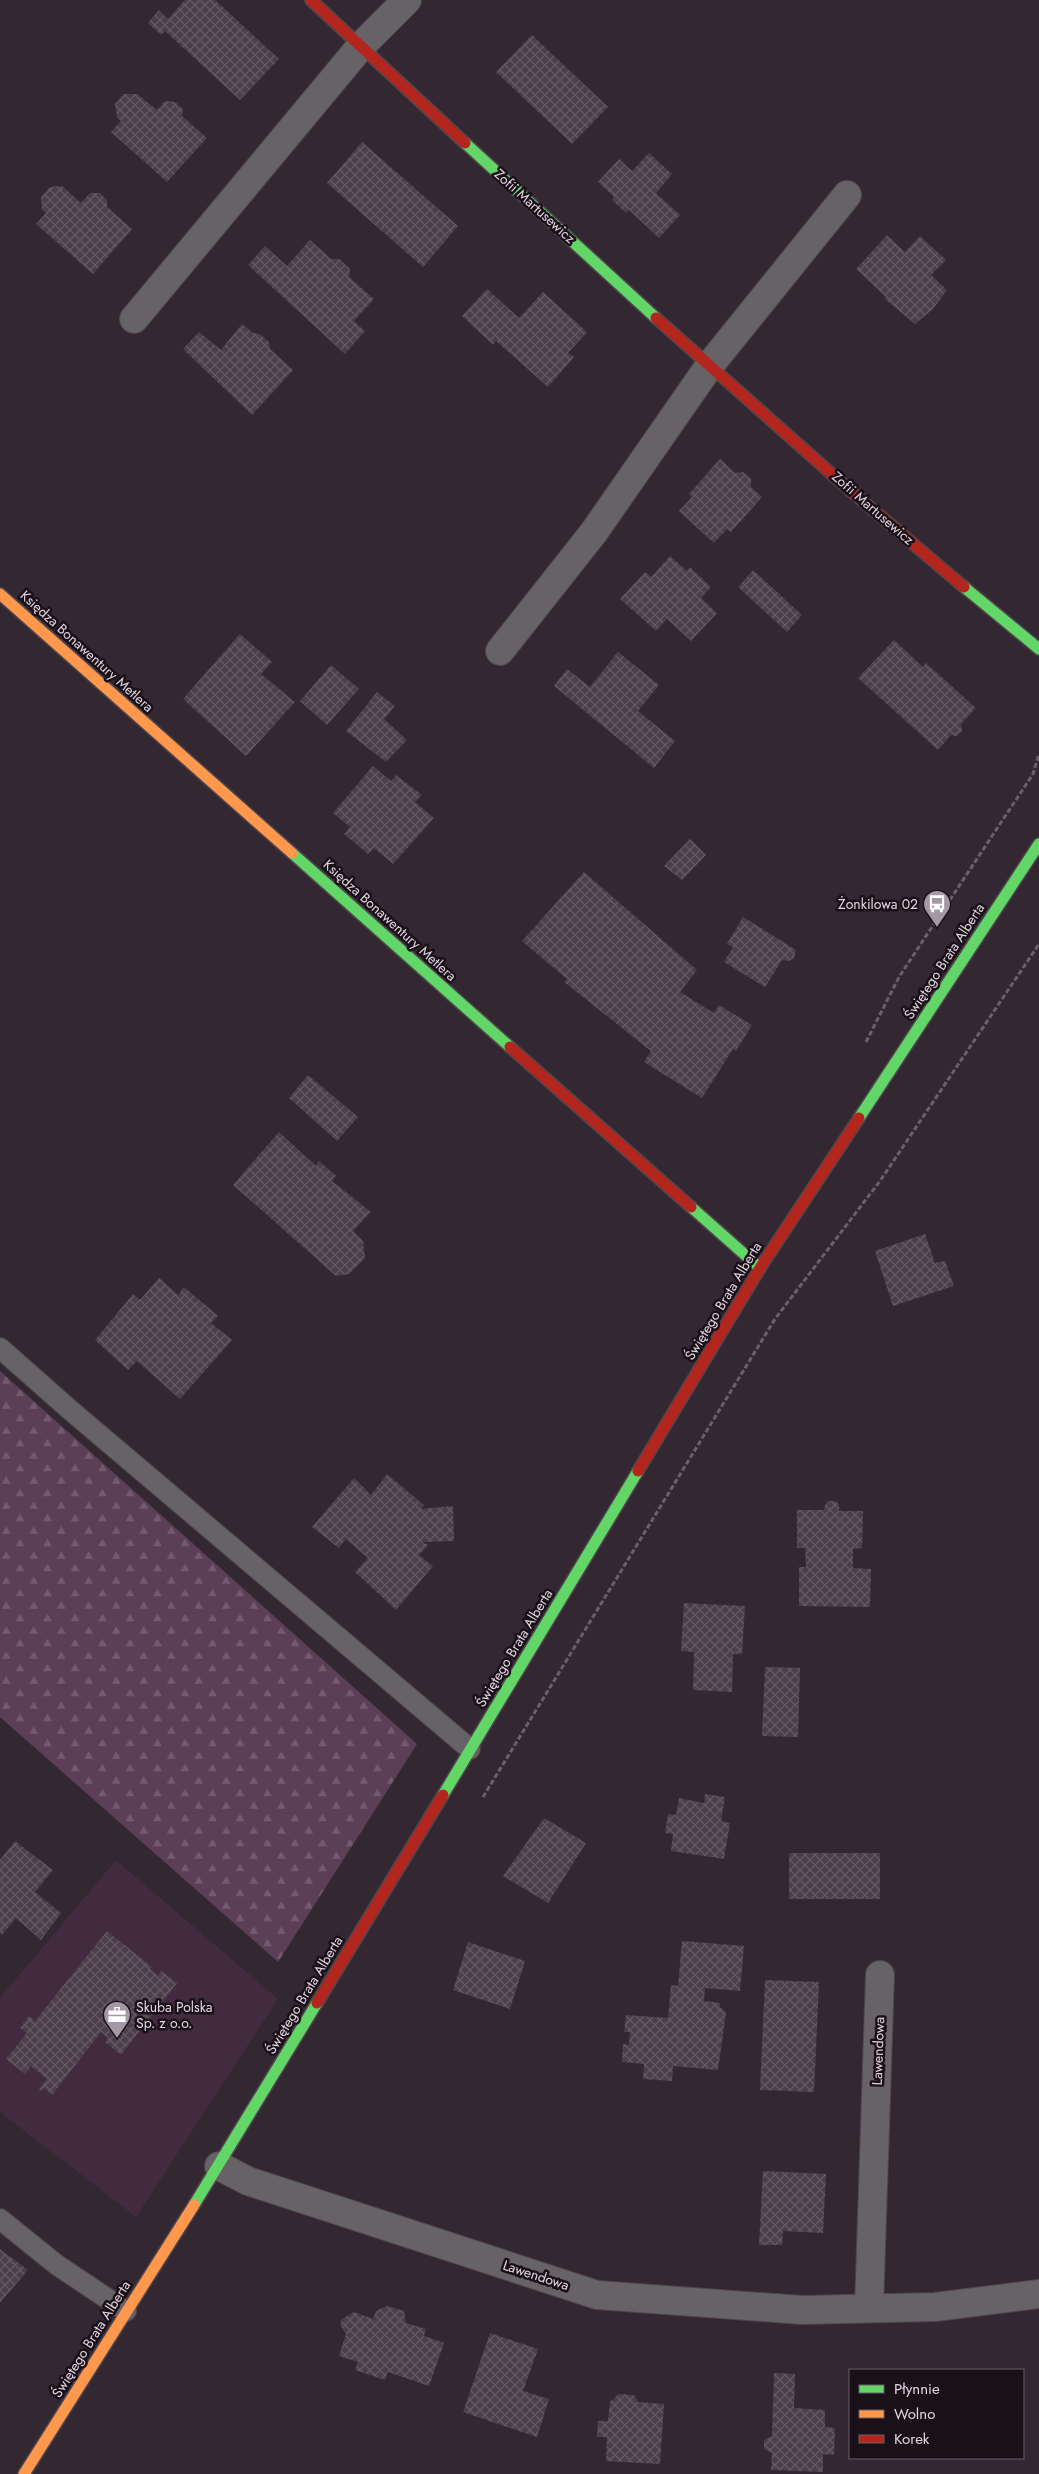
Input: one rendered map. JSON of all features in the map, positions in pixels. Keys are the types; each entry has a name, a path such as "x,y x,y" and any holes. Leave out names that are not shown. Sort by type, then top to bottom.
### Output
{"street":[{"name":"Zofii Martusewicz","path":"311,0 710,365 972,594 1039,649"},
{"path":"134,319 361,46 407,0"},
{"path":"500,651 594,532 710,365 847,195"},
{"name":"Księdza Bonawentury Metlera","path":"0,594 760,1268"},
{"name":"Świętego Brata Alberta","path":"24,2474 219,2166 760,1268 1039,844"},
{"name":"Lawendowa","path":"869,2308 880,1975"},
{"name":"Lawendowa","path":"219,2166 248,2181 597,2295 802,2310 935,2307 1039,2294"}],"lane":[{"path":"0,1348 69,1409 470,1749"},
{"path":"0,2219 57,2265 126,2311"}],"path":[{"path":"480,1801 774,1319 880,1181 1039,944"}],"shaded area":[{"path":"116,1860 278,1999 136,2217 0,2112 0,1998"}],"green space":[{"path":"0,1371 417,1744 278,1962 0,1717"}],"building":[{"path":"185,0 215,0 279,59 240,100 165,31 161,35 148,23 159,10 168,19"},
{"path":"532,35 608,107 572,144 496,72"},
{"path":"124,94 137,94 157,110 165,101 175,102 183,109 182,116 207,138 167,182 111,132 121,121 117,117 115,104"},
{"path":"362,142 458,226 423,267 327,183"},
{"path":"649,153 672,174 656,193 680,215 659,238 629,210 626,213 612,200 614,197 598,182 619,159 632,171"},
{"path":"62,186 81,203 90,193 100,193 107,200 107,207 132,229 93,274 36,224 46,213 42,210 41,197 50,187"},
{"path":"887,235 905,252 920,236 946,260 931,275 947,290 933,309 915,324 885,299 886,297 856,269"},
{"path":"310,240 331,259 339,259 350,269 349,277 374,299 354,321 365,331 345,354 248,265 265,246 287,266"},
{"path":"487,289 519,318 543,292 587,332 568,353 574,357 548,387 496,341 493,345 462,316"},
{"path":"242,324 253,333 260,334 269,342 270,349 293,370 252,415 183,349 199,332 221,350"},
{"path":"720,459 735,473 743,472 751,479 751,487 762,497 731,532 727,529 714,543 679,511 692,497 689,494"},
{"path":"670,556 687,571 690,567 711,587 701,598 717,613 691,641 667,619 656,631 620,599 645,572 651,577"},
{"path":"753,570 802,615 787,632 738,587"},
{"path":"240,634 272,662 261,674 295,702 246,756 183,699"},
{"path":"894,640 923,667 926,663 976,708 961,724 962,731 957,736 951,735 938,750 858,678"},
{"path":"618,652 659,685 638,711 675,741 654,768 554,686 567,669 590,687"},
{"path":"331,665 359,689 327,725 300,701"},
{"path":"377,692 395,706 384,719 407,740 386,762 346,731"},
{"path":"373,766 391,781 396,775 422,795 415,802 434,818 393,864 374,848 368,854 344,834 350,827 333,813"},
{"path":"690,839 706,855 682,880 664,866"},
{"path":"584,872 697,970 680,992 714,1013 719,1005 752,1025 736,1051 733,1049 702,1098 644,1062 651,1051 564,982 567,979 522,941"},
{"path":"743,917 796,950 794,958 789,961 782,960 765,987 724,962 733,947 727,944"},
{"path":"308,1075 358,1117 337,1141 289,1098"},
{"path":"279,1132 316,1166 319,1161 336,1176 332,1181 371,1212 353,1231 363,1241 365,1258 349,1274 336,1276 233,1185"},
{"path":"925,1234 935,1263 945,1261 954,1286 893,1306 875,1251"},
{"path":"159,1278 178,1295 184,1287 218,1316 211,1323 232,1340 180,1399 137,1361 128,1370 95,1340 133,1294 140,1300"},
{"path":"387,1474 424,1505 421,1509 453,1506 454,1541 422,1542 428,1545 419,1555 433,1566 396,1610 355,1572 368,1558 346,1539 339,1548 312,1527 354,1478 371,1495"},
{"path":"829,1501 836,1501 839,1505 839,1511 863,1511 862,1548 853,1549 853,1568 871,1569 870,1607 799,1606 799,1567 806,1567 805,1548 797,1548 797,1510 824,1510 825,1505"},
{"path":"684,1603 745,1606 742,1654 733,1654 732,1692 693,1690 694,1652 681,1651"},
{"path":"765,1667 800,1668 798,1737 762,1736"},
{"path":"705,1794 725,1797 721,1821 730,1823 724,1859 671,1851 673,1834 665,1833 668,1814 676,1815 679,1798 704,1803"},
{"path":"544,1818 586,1843 548,1903 503,1876"},
{"path":"15,1841 53,1870 35,1892 61,1913 41,1940 16,1918 2,1935 0,1933 0,1860"},
{"path":"789,1853 880,1853 880,1899 789,1899"},
{"path":"107,1931 152,1967 150,1969 158,1976 161,1971 177,1983 121,2055 105,2042 108,2038 101,2032 52,2095 44,2088 42,2091 39,2089 47,2079 31,2066 25,2074 6,2059 27,2033 20,2028 29,2016 35,2021"},
{"path":"682,1941 744,1946 740,1991 705,1988 704,2001 720,2003 720,2007 726,2012 718,2070 673,2066 672,2081 643,2079 644,2064 622,2062 623,2044 629,2045 630,2032 624,2032 626,2015 668,2018 671,1985 678,1986"},
{"path":"468,1942 525,1961 510,2009 453,1990"},
{"path":"765,1980 819,1982 814,2092 760,2090"},
{"path":"763,2171 826,2174 823,2233 783,2231 782,2245 759,2245"},
{"path":"0,2249 28,2270 0,2303"},
{"path":"387,2306 404,2311 406,2323 426,2329 424,2336 444,2343 429,2386 388,2372 385,2380 355,2370 358,2362 339,2356 346,2334 340,2325 342,2319 354,2312 373,2319 376,2311"},
{"path":"490,2333 538,2349 523,2391 549,2399 537,2437 463,2412"},
{"path":"774,2373 795,2374 794,2408 825,2410 825,2427 835,2428 834,2455 823,2454 823,2472 771,2470 772,2453 764,2449 764,2440 772,2436"},
{"path":"618,2394 634,2395 638,2402 664,2404 660,2464 606,2461 607,2437 597,2437 598,2421 608,2421 610,2401"}],"traffic: fast":[{"path":"465,143 656,318"},
{"path":"964,587 1039,649"},
{"path":"859,1118 1039,844"},
{"path":"292,853 510,1047"},
{"path":"691,1207 760,1268"},
{"path":"443,1795 638,1471"},
{"path":"194,2205 317,2003"}],"traffic: slow":[{"path":"0,594 292,853"},
{"path":"24,2474 194,2205"}],"traffic: jam":[{"path":"311,0 465,143"},
{"path":"656,318 852,492 964,587"},
{"path":"510,1047 691,1207"},
{"path":"638,1471 760,1268 859,1118"},
{"path":"317,2003 443,1795"}],"place":[{"name":"Żonkilowa 02","path":"937,928"},
{"name":"Skuba Polska Sp. z o.o.","path":"117,2039"}]}
